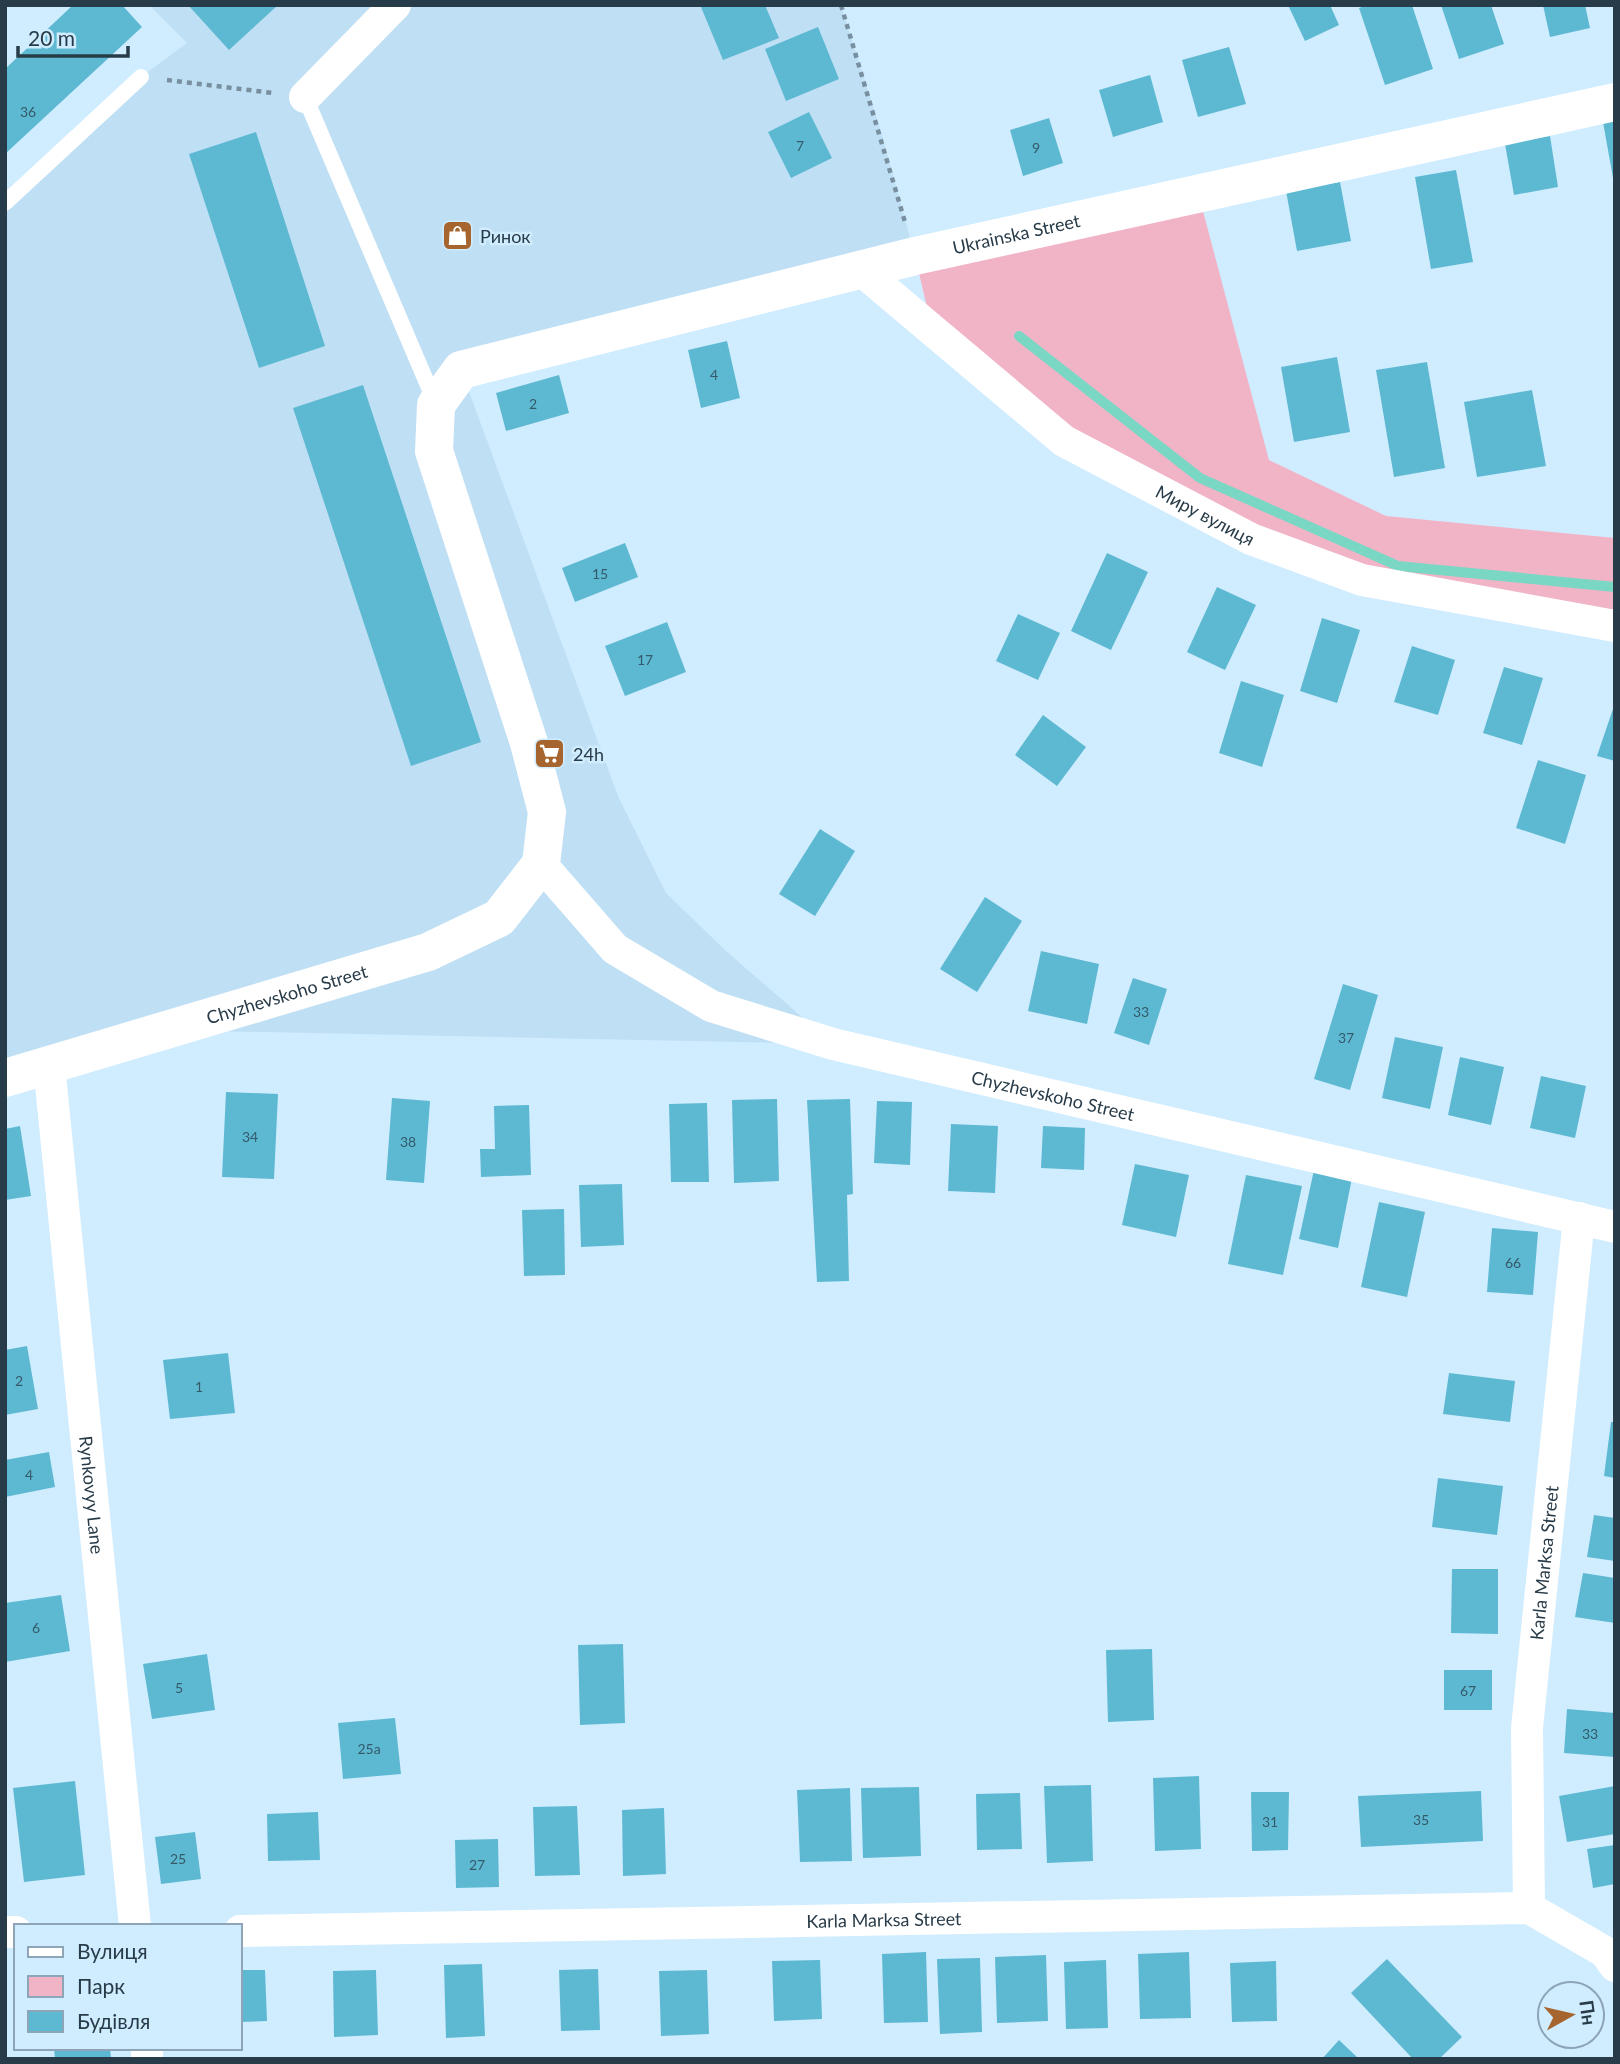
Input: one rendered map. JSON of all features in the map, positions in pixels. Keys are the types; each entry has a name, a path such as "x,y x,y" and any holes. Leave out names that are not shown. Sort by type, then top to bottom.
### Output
{"street":[{"path":"305,97 395,5"},
{"name":"Ukrainska Street","path":"436,405 461,370 915,256 1615,102"},
{"name":"Миру вулиця","path":"861,270 1064,441 1251,539 1362,580 1615,626"},
{"path":"436,405 434,451 529,743 547,812 541,864"},
{"name":"Chyzhevskoho Street","path":"5,1078 428,952 499,918 541,864 615,949 711,1006 832,1044 1615,1227"},
{"name":"Rynkovyy Lane","path":"49,1065 135,1924"},
{"name":"Karla Marksa Street","path":"242,1931 1529,1908 1527,1728 1579,1218"},
{"path":"1529,1908 1605,1952 1615,1966"}],"lane":[{"path":"5,203 141,77"},
{"path":"305,97 436,405"}],"path":[{"path":"841,5 882,135 915,256"},
{"path":"141,77 305,97"}],"shaded area":[{"path":"149,5 841,5 882,135 915,256 461,370 618,796 666,893 726,951 833,1044 166,1030 5,1078 5,203 141,77 187,43"}],"green space":[{"path":"1199,196 1269,460 1386,516 1615,538 1615,617 1362,580 1064,441 932,329 915,256"}],"building":[{"path":"73,5 122,5 142,27 5,154 5,69"},
{"path":"188,5 278,5 229,50"},
{"path":"765,5 779,38 723,60 701,7"},
{"path":"1288,5 1330,5 1339,25 1305,41"},
{"path":"1368,5 1412,5 1433,69 1385,85 1359,8"},
{"path":"1441,5 1491,5 1504,44 1459,59"},
{"path":"1543,5 1585,5 1590,28 1550,37"},
{"path":"818,27 839,79 786,101 765,49"},
{"path":"1229,47 1246,104 1198,117 1182,60"},
{"path":"1150,75 1163,122 1113,137 1099,90"},
{"path":"809,112 832,158 791,178 768,132"},
{"path":"1049,118 1063,163 1023,176 1010,130"},
{"path":"1615,120 1615,178 1613,178 1603,122"},
{"path":"256,132 325,346 259,368 189,154"},
{"path":"1550,136 1558,187 1514,195 1505,144"},
{"path":"1456,170 1473,262 1431,269 1415,177"},
{"path":"1340,182 1351,241 1297,251 1286,191"},
{"path":"727,341 740,398 701,408 688,350"},
{"path":"1337,357 1350,432 1294,442 1281,367"},
{"path":"1427,362 1445,468 1394,477 1376,370"},
{"path":"559,375 569,413 506,431 496,393"},
{"path":"363,385 481,742 411,766 293,408"},
{"path":"1532,390 1546,466 1477,477 1464,402"},
{"path":"625,543 638,577 575,602 562,568"},
{"path":"1107,553 1148,572 1111,650 1071,631"},
{"path":"1217,587 1256,605 1225,670 1187,652"},
{"path":"1018,614 1060,633 1038,680 996,661"},
{"path":"1322,618 1360,630 1337,703 1300,691"},
{"path":"667,622 686,672 625,696 605,646"},
{"path":"1412,646 1455,660 1438,715 1394,702"},
{"path":"1504,667 1543,678 1522,745 1483,733"},
{"path":"1241,681 1284,695 1262,767 1219,753"},
{"path":"1615,703 1615,761 1597,756"},
{"path":"1043,715 1086,747 1057,786 1015,755"},
{"path":"1538,760 1586,775 1565,844 1516,828"},
{"path":"820,829 855,851 815,916 779,894"},
{"path":"985,897 1022,921 977,992 940,969"},
{"path":"1041,951 1099,964 1087,1024 1028,1011"},
{"path":"1133,978 1167,989 1149,1045 1114,1033"},
{"path":"1343,984 1378,995 1350,1090 1314,1079"},
{"path":"1395,1037 1443,1047 1430,1109 1382,1098"},
{"path":"1460,1057 1504,1067 1491,1125 1448,1115"},
{"path":"1541,1076 1586,1086 1575,1138 1530,1128"},
{"path":"226,1092 278,1094 274,1179 222,1177"},
{"path":"392,1098 430,1101 424,1183 386,1180"},
{"path":"777,1099 779,1181 734,1183 732,1100"},
{"path":"850,1099 853,1194 847,1195 849,1281 817,1282 807,1100"},
{"path":"877,1101 912,1102 910,1165 874,1163"},
{"path":"707,1103 709,1182 671,1182 669,1104"},
{"path":"529,1105 531,1175 481,1177 480,1149 495,1149 494,1106"},
{"path":"951,1124 998,1126 995,1193 948,1191"},
{"path":"20,1126 31,1196 5,1200 5,1129"},
{"path":"1043,1126 1085,1128 1084,1170 1041,1168"},
{"path":"1135,1164 1189,1175 1176,1237 1122,1225"},
{"path":"1314,1170 1352,1178 1338,1248 1299,1239"},
{"path":"1246,1175 1302,1186 1283,1275 1228,1264"},
{"path":"622,1184 624,1245 581,1247 579,1185"},
{"path":"1379,1202 1425,1212 1407,1297 1361,1287"},
{"path":"564,1209 565,1275 524,1276 522,1210"},
{"path":"1492,1228 1538,1232 1533,1295 1487,1292"},
{"path":"27,1346 38,1409 5,1415 5,1350"},
{"path":"228,1353 235,1413 170,1419 163,1360"},
{"path":"1449,1373 1515,1381 1510,1422 1443,1414"},
{"path":"1611,1422 1615,1422 1615,1478 1604,1476"},
{"path":"49,1452 55,1487 5,1497 5,1460"},
{"path":"1438,1478 1503,1486 1497,1535 1432,1527"},
{"path":"1594,1515 1615,1518 1615,1561 1587,1557"},
{"path":"1452,1569 1498,1569 1498,1634 1451,1633"},
{"path":"1583,1573 1615,1578 1615,1623 1575,1617"},
{"path":"61,1595 70,1651 5,1662 5,1603"},
{"path":"623,1644 625,1723 580,1725 578,1645"},
{"path":"1152,1649 1154,1720 1108,1722 1106,1650"},
{"path":"207,1654 215,1710 152,1719 143,1664"},
{"path":"1444,1670 1492,1670 1492,1710 1444,1710"},
{"path":"1567,1709 1615,1713 1615,1757 1564,1753"},
{"path":"395,1718 401,1774 343,1779 338,1723"},
{"path":"1199,1776 1201,1849 1155,1851 1153,1778"},
{"path":"75,1781 85,1875 24,1882 13,1788"},
{"path":"1091,1785 1093,1861 1047,1863 1044,1786"},
{"path":"1615,1786 1615,1834 1567,1842 1559,1796"},
{"path":"919,1787 921,1856 863,1858 861,1788"},
{"path":"850,1788 852,1861 800,1862 797,1790"},
{"path":"1481,1791 1483,1841 1361,1847 1358,1796"},
{"path":"1251,1792 1289,1792 1288,1850 1252,1851"},
{"path":"1020,1793 1022,1849 977,1850 976,1794"},
{"path":"577,1806 580,1875 535,1876 533,1807"},
{"path":"664,1808 666,1874 623,1876 622,1810"},
{"path":"318,1812 320,1860 268,1861 267,1814"},
{"path":"195,1832 201,1879 161,1884 155,1837"},
{"path":"498,1839 499,1887 456,1888 455,1840"},
{"path":"1615,1845 1615,1884 1593,1888 1587,1849"},
{"path":"926,1952 928,2022 884,2023 882,1954"},
{"path":"1189,1952 1191,2018 1140,2019 1138,1954"},
{"path":"1046,1955 1048,2021 997,2023 995,1957"},
{"path":"980,1958 982,2032 940,2034 937,1959"},
{"path":"1387,1959 1462,2037 1439,2059 1413,2059 1351,1993"},
{"path":"820,1960 822,2019 774,2021 772,1961"},
{"path":"1106,1960 1108,2028 1066,2029 1064,1962"},
{"path":"1276,1961 1277,2021 1232,2022 1230,1963"},
{"path":"482,1964 485,2036 446,2038 444,1965"},
{"path":"598,1969 600,2030 561,2031 559,1970"},
{"path":"242,1970 265,1970 267,2021 242,2022"},
{"path":"376,1970 378,2035 334,2037 333,1971"},
{"path":"707,1970 709,2034 661,2036 659,1971"},
{"path":"1339,2040 1359,2059 1322,2059"},
{"path":"54,2050 110,2050 111,2058 55,2059"}],"waterway":[{"path":"1019,336 1200,478 1398,566 1615,587"}],"place":[{"name":"Ринок","path":"457,236"},
{"name":"24h","path":"550,754"}]}
